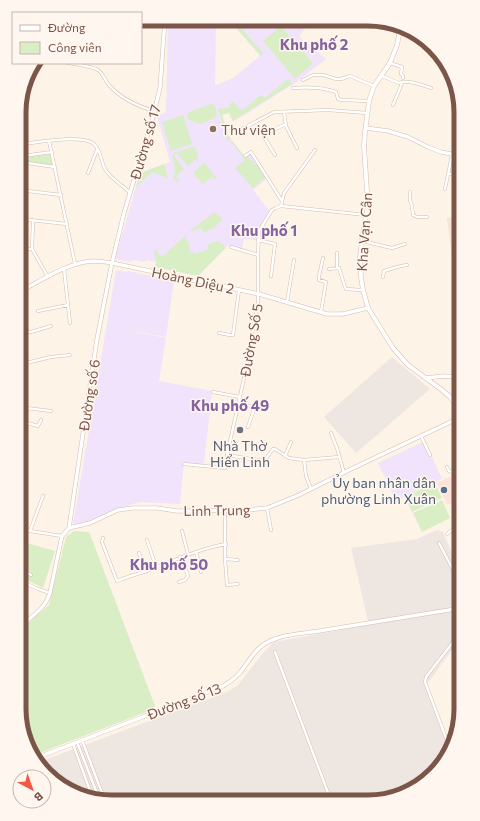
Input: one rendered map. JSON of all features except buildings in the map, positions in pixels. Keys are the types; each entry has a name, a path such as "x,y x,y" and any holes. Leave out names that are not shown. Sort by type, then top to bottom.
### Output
{"main road":[{"name":"Kha Vạn Cân","path":"399,32 397,45 390,63 374,86 367,113 364,146 368,206 360,257 361,277 368,308 393,348 408,365 449,396 454,402"}],"street":[{"name":"Đường số 17","path":"112,263 120,227 160,88 164,26"},
{"path":"390,63 402,67 401,74 403,76 401,86 393,106"},
{"path":"77,64 99,70 109,85 122,97 138,106 154,111"},
{"path":"303,80 313,75 323,75 341,79 350,76 374,86"},
{"path":"382,76 399,82 402,80 408,81 431,88"},
{"path":"293,88 304,87 324,89 336,92 338,99 369,101"},
{"path":"240,130 274,112 328,110 367,113"},
{"path":"284,112 291,138 297,148"},
{"path":"275,155 264,136 265,134 286,124"},
{"path":"366,128 408,136 428,147 454,155 445,189"},
{"path":"26,143 71,139 88,141 94,144 98,149 106,170 112,178 130,193"},
{"path":"49,141 75,264"},
{"path":"88,173 98,149"},
{"path":"315,150 284,193 281,206 366,216"},
{"path":"26,156 52,152"},
{"path":"245,156 251,152 282,201"},
{"path":"26,163 55,167"},
{"path":"448,174 454,174"},
{"path":"26,191 61,195"},
{"path":"410,192 413,215 417,217 427,217"},
{"name":"Đường Số 5","path":"281,206 272,210 259,231 258,302 228,455 264,461 273,449 276,449 285,456"},
{"path":"26,220 67,224"},
{"path":"34,221 32,249 48,277"},
{"path":"258,240 275,244 271,276"},
{"path":"362,241 392,248 405,244"},
{"path":"231,247 258,255"},
{"path":"337,253 337,268 340,269 346,289 363,290"},
{"path":"321,312 326,282 319,280 323,258"},
{"path":"287,302 294,260"},
{"name":"Hoàng Diệu 2","path":"26,288 75,264 93,261 112,263 259,294 327,314 343,314 368,308"},
{"name":"Đường số 6","path":"69,528 97,339 112,263"},
{"path":"383,277 384,271 406,265"},
{"path":"329,269 337,268"},
{"path":"64,269 70,323"},
{"path":"220,333 233,335 239,290"},
{"path":"38,311 68,305"},
{"path":"26,328 28,332 31,332 51,326"},
{"path":"26,363 51,357 70,355"},
{"path":"426,378 443,376 454,377"},
{"path":"213,392 240,397"},
{"path":"238,403 254,407 248,427"},
{"path":"26,415 26,408 51,412"},
{"path":"26,423 38,426 41,420"},
{"name":"Linh Trung","path":"69,528 90,523 118,510 133,508 157,508 177,511 246,510 267,508 299,495 454,420"},
{"path":"331,433 344,473"},
{"path":"421,436 430,455"},
{"path":"291,442 285,456 288,458 304,460 339,457"},
{"path":"304,460 306,476 311,489"},
{"path":"184,464 225,468"},
{"path":"447,467 449,471 454,471"},
{"path":"30,531 43,496"},
{"path":"267,508 271,530"},
{"path":"225,510 227,585 238,584"},
{"path":"26,621 47,601 62,536 69,528"},
{"path":"26,529 62,536"},
{"path":"447,534 452,530 454,532"},
{"path":"182,531 188,554"},
{"path":"103,538 102,542 118,581 188,554 213,546 226,544"},
{"path":"147,540 156,567"},
{"path":"439,543 454,572"},
{"path":"196,552 201,572"},
{"path":"138,553 146,571"},
{"path":"179,582 185,580 188,576 180,557"},
{"path":"226,559 238,560"},
{"path":"26,572 31,575"},
{"path":"26,583 50,593"},
{"name":"Đường số 13","path":"40,757 229,683 241,671 260,646 276,638 454,609"},
{"path":"447,741 425,682 426,677 454,642"},
{"path":"275,652 329,795"},
{"path":"82,740 102,794"},
{"path":"78,742 97,793"},
{"path":"73,744 91,792"}],"shaded area":[{"path":"168,26 216,26 215,85 233,78 260,56 234,26 306,26 299,37 326,59 298,81 233,122 229,113 222,115 228,135 245,157 251,153 267,178 253,190 269,210 258,232 257,240 244,239 242,249 229,245 198,276 155,267 156,262 131,260 131,262 115,259 140,173 170,162 157,116 166,112"},
{"path":"454,217 454,271 447,218"},
{"path":"116,270 128,271 174,281 166,337 115,328 166,338 159,381 212,391 204,464 184,463 180,504 140,502 122,507 86,523 73,525"},
{"path":"392,357 430,389 356,453 324,417"},
{"path":"425,441 442,479 396,501 378,463"},
{"path":"454,474 454,502 447,505 437,483"},
{"path":"437,530 443,532 454,558 454,647 427,684 427,691 447,742 436,762 429,770 411,784 396,790 374,795 112,795 89,792 69,784 55,774 43,761 227,692 238,685 263,653 274,642 369,625 351,548 417,539"}],"green space":[{"path":"235,26 239,26 263,53 261,56"},
{"path":"281,26 313,63 295,79 263,41"},
{"path":"288,79 292,84 233,121 229,113 222,115 231,143 228,141 218,109 228,108 233,101 242,110 259,96 262,95 265,98"},
{"path":"211,104 214,105 217,113 215,117 202,124 188,119 187,114 189,112"},
{"path":"183,115 192,144 171,151 162,122"},
{"path":"233,142 245,157 247,156 256,165 258,164 261,170 260,171 266,177 253,188 235,168 245,160 231,143"},
{"path":"192,147 196,149 199,163 196,159 188,166 177,153 174,156 184,169 176,176 179,181 177,182 173,179 175,170 172,155 174,153"},
{"path":"51,154 53,166 26,162 26,157"},
{"path":"204,163 217,178 212,177 203,184 193,173"},
{"path":"164,164 168,178 152,172 136,187 140,173"},
{"path":"213,213 223,219 215,227 204,233 202,228 189,232"},
{"path":"185,236 191,253 193,252 194,254 209,249 207,245 217,241 224,245 225,248 198,276 155,267 156,262 154,251 156,250 162,257"},
{"path":"435,483 442,498 412,512 405,497"},
{"path":"442,500 450,518 422,532 413,513"},
{"path":"74,531 88,532 90,534 155,706 154,709 38,753 31,737 26,715 26,625 49,605 66,537"},
{"path":"27,543 55,551 43,588 26,580"}],"place":[{"name":"Thư viện","path":"213,129"},
{"name":"Nhà Thờ Hiển Linh","path":"240,430"},
{"name":"Ủy ban nhân dân phường Linh Xuân","path":"444,490"}],"district":[{"name":"Khu phố 2","path":"314,44"},
{"name":"Khu phố 1","path":"264,230"},
{"name":"Khu phố 49","path":"230,405"},
{"name":"Khu phố 50","path":"169,564"}]}
